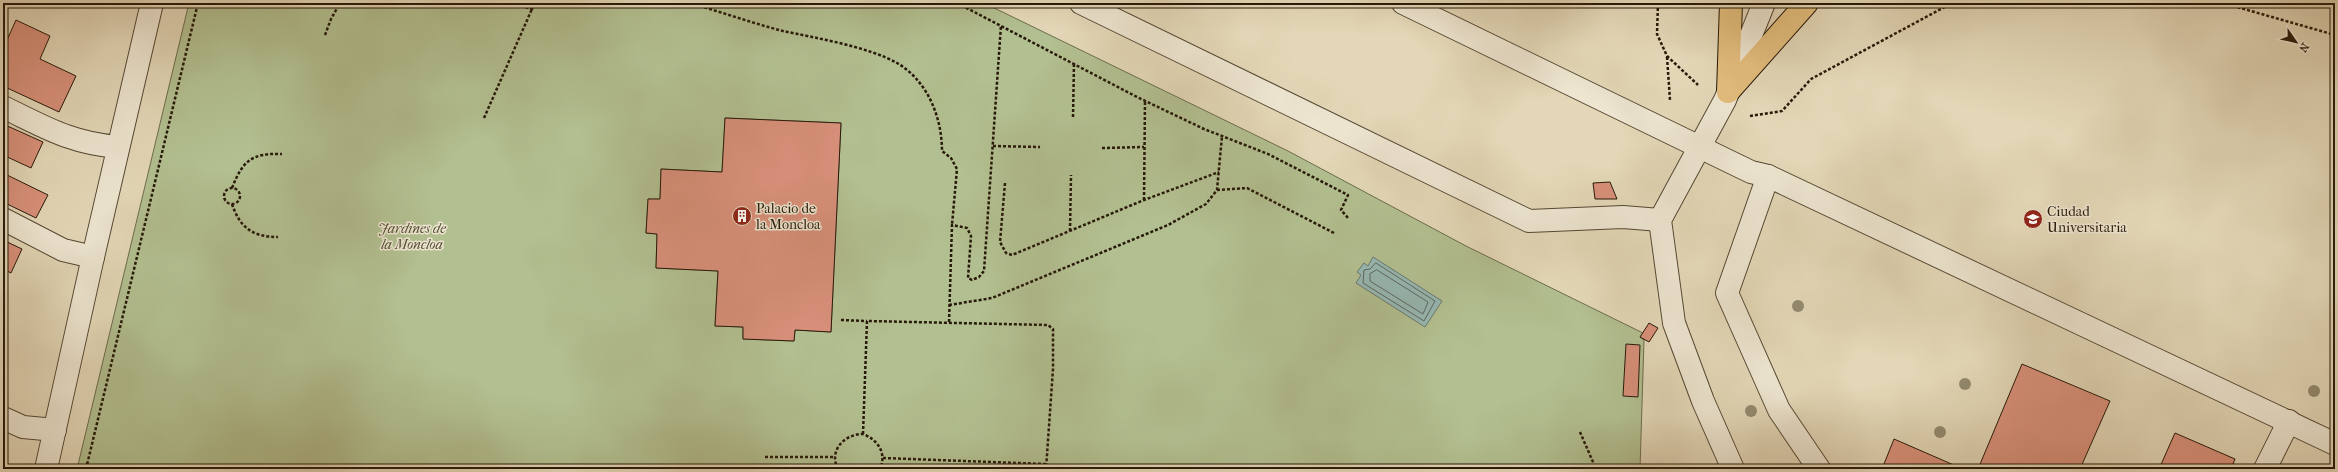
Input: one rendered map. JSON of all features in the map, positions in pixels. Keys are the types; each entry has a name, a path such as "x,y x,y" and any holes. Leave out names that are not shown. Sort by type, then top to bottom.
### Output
{"highway":[{"path":"1728,92 1731,3"},
{"path":"1728,92 1807,3"}],"street":[{"path":"46,469 92,257 152,3"},
{"path":"1081,3 1529,222 1623,217 1660,220"},
{"path":"1403,3 1751,172 1768,176 2335,444"},
{"path":"1733,469 1703,401 1674,323 1660,220 1701,147 1728,92 1764,3"},
{"path":"3,107 66,138 93,145 118,147"},
{"path":"1768,176 1727,293 1779,410 1819,469"},
{"path":"3,219 63,250 92,257"},
{"path":"3,418 23,427 55,430"},
{"path":"2265,469 2289,421"}],"path":[{"path":"86,469 198,3"},
{"path":"325,35 331,19 340,3"},
{"path":"511,3 532,10"},
{"path":"484,118 536,3"},
{"path":"690,3 779,30 856,48 897,63 920,84 932,103 939,121 942,151 951,158 957,169 952,225 949,322"},
{"path":"957,3 1001,24 1145,101 1222,136 1268,154 1348,195 1341,210 1348,218"},
{"path":"2223,3 2335,35"},
{"path":"952,225 966,228 969,232 971,236 968,278 972,280 980,277 984,271 1001,24"},
{"path":"1667,56 1671,104"},
{"path":"1073,117 1074,63"},
{"path":"1144,200 1145,101"},
{"path":"949,305 992,298 1168,225 1206,204 1217,190 1222,136"},
{"path":"993,146 1040,147"},
{"path":"1102,148 1144,147"},
{"path":"232,188 239,192 240,198 237,203 232,204 225,201 223,196 225,191 232,188 237,176 248,160 265,153 282,154"},
{"path":"1005,183 1000,242 1006,253 1012,255 1144,200 1219,172"},
{"path":"1070,231 1071,175"},
{"path":"1217,190 1247,188 1334,233"},
{"path":"232,204 240,222 252,233 278,237"},
{"path":"841,320 1048,325 1053,329 1053,370 1046,469"},
{"path":"863,434 867,321"},
{"path":"1580,432 1596,469"},
{"path":"838,469 834,457 836,449 847,437 863,434 877,442 883,458 880,469"},
{"path":"765,457 834,457"},
{"path":"883,458 1046,464"}],"green space":[{"name":"Jardines de la Moncloa","path":"189,3 984,3 1288,151 1466,246 1643,333 1640,337 1644,340 1640,469 77,469","holes":["725,118 841,123 831,332 795,330 794,341 743,339 743,327 715,326 718,271 656,268 657,234 646,233 648,199 660,199 661,169 722,172"]}],"water":[{"path":"1373,257 1442,301 1425,327 1356,283 1361,275 1357,272 1364,263 1368,266"}],"building":[{"path":"16,20 50,36 40,59 76,76 59,112 3,86 3,49"},
{"name":"Palacio de la Moncloa","path":"725,118 841,123 831,332 795,330 794,341 743,339 743,327 715,326 718,271 656,268 657,234 646,233 648,199 660,199 661,169 722,172"},
{"path":"3,124 43,142 31,168 3,155"},
{"path":"3,173 48,195 36,218 3,202"},
{"path":"1610,182 1617,199 1595,199 1593,183"},
{"path":"3,240 22,249 11,273 3,269"},
{"path":"1649,323 1658,328 1649,342 1640,337"},
{"path":"1626,344 1640,345 1638,397 1623,396"},
{"path":"2022,364 2110,401 2080,469 1978,469"},
{"path":"2175,433 2235,459 2231,469 2159,469"},
{"path":"1894,439 1963,469 1882,469"}],"place":[{"name":"Palacio de la Moncloa","path":"742,216"},
{"name":"Ciudad Universitaria","path":"2033,219"}]}
